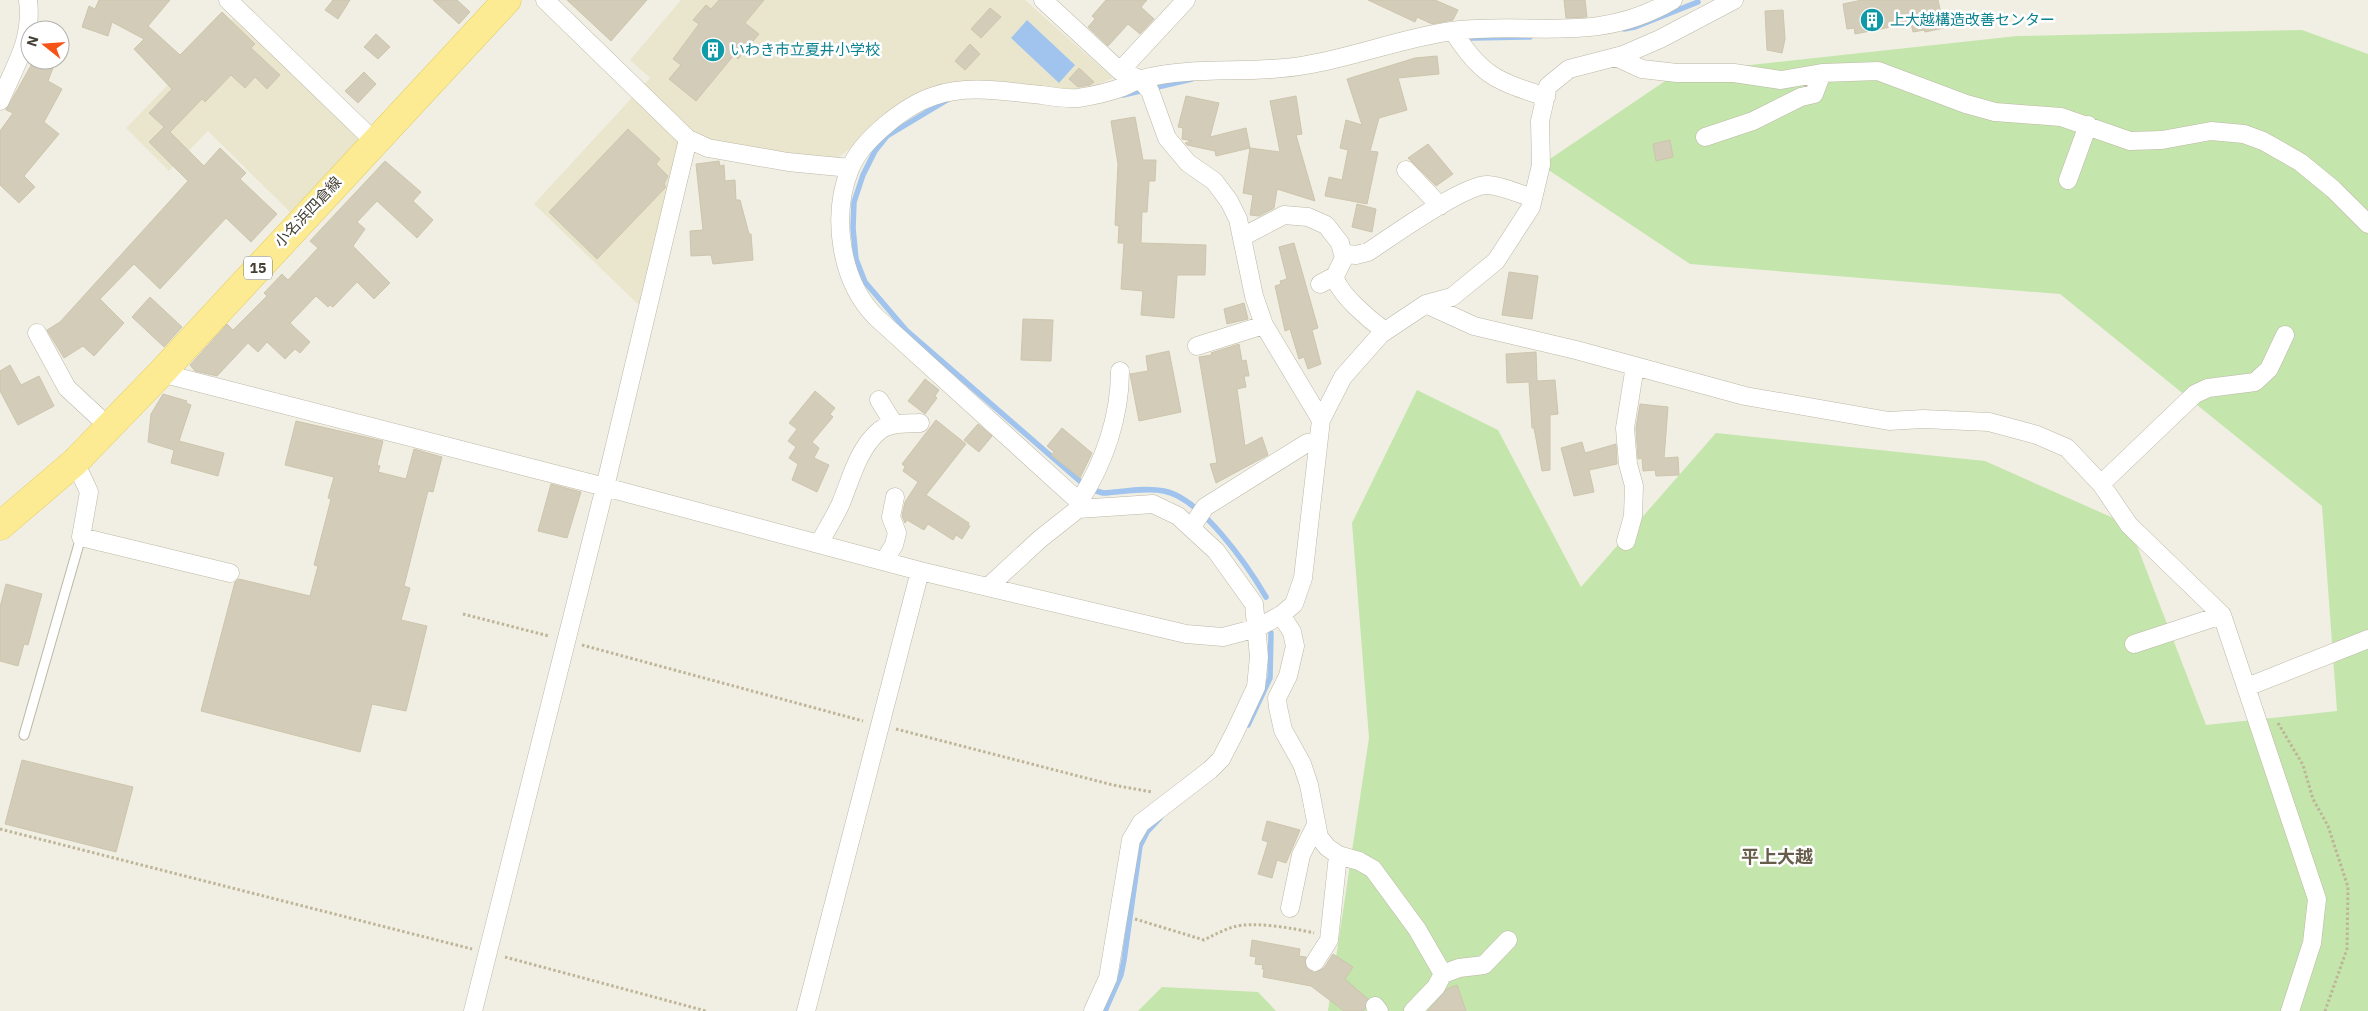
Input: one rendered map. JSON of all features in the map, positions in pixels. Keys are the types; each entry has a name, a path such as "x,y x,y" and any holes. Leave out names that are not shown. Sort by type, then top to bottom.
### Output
{"main road":[{"name":"小名浜四倉線","path":"0,526 75,462 109,427 507,0"}],"street":[{"path":"0,101 22,55 30,16 28,0"},
{"path":"228,0 374,141"},
{"path":"544,0 688,139 708,148 788,162 850,168"},
{"path":"1043,0 1120,71 1145,85 1167,138 1188,163 1214,181 1229,201 1238,219 1254,296 1264,325 1320,420"},
{"path":"1120,71 1186,0"},
{"path":"161,373 605,487 920,571 1186,634 1223,637 1257,628 1281,615 1294,604 1303,578 1320,420 1343,377 1385,331 1426,304 1452,297 1496,261 1530,207 1541,165 1540,121 1548,86 1569,69 1616,56 1663,32 1734,0"},
{"path":"1663,32 1675,1"},
{"path":"1318,441 1307,443 1198,516 1178,516 1153,504 1085,496 903,342 864,303 848,270 842,238 843,202 850,168 873,138 890,120 933,96 974,89 1080,98 1122,88 1145,85 1204,70 1268,69 1306,65 1394,42 1601,27 1650,13 1675,1"},
{"path":"1458,37 1484,71 1502,83 1546,97"},
{"path":"1616,56 1642,69 1678,73 1734,73 1781,80 1822,73 1878,71 1966,104 1995,112 2061,117 2130,141 2162,140 2211,131 2244,134 2300,162 2333,188 2368,224"},
{"path":"1705,138 1753,121 1800,97 1814,94 1822,73"},
{"path":"2068,180 2088,125"},
{"path":"473,1011 605,487 688,139"},
{"path":"1406,170 1440,206"},
{"path":"1343,254 1356,255 1368,252 1440,206 1474,188 1487,185 1533,198"},
{"path":"1242,237 1284,215 1296,214 1308,217 1332,230 1340,243 1344,258 1328,280 1340,288 1371,320 1385,331"},
{"path":"1426,304 1474,326 1635,366 1744,396 1889,421 1923,419 1989,422 2037,435 2067,448 2101,484 2129,526 2222,615 2317,899 2312,943 2290,1011"},
{"path":"1197,346 1264,325"},
{"path":"37,333 67,388 109,427"},
{"path":"2101,484 2195,394 2208,388 2255,382 2269,369 2285,335"},
{"path":"1626,541 1633,516 1634,486 1628,464 1624,428 1635,366"},
{"path":"988,587 1066,517 1085,496 1097,474 1116,415 1120,391 1120,370"},
{"path":"879,400 894,424"},
{"path":"819,544 840,505 860,457 880,430 894,424 920,423"},
{"path":"75,462 89,492 81,537 230,572"},
{"path":"884,562 894,545 897,533 891,518 895,497"},
{"path":"1093,1011 1108,978 1131,840 1141,823 1210,770 1221,759 1256,687 1259,657 1254,604 1216,551 1198,516"},
{"path":"806,1011 920,571"},
{"path":"1281,615 1292,632 1294,646 1288,676 1277,698 1278,707 1283,730 1302,764 1309,785 1319,838 1327,847 1338,854 1359,861 1373,870 1417,929 1443,974"},
{"path":"2134,644 2222,615"},
{"path":"2247,688 2368,639"},
{"path":"1290,908 1301,855 1316,824"},
{"path":"1315,962 1328,943 1338,854"},
{"path":"1413,1011 1436,987 1443,974 1459,968 1484,965 1508,940"}],"lane":[{"path":"24,735 81,537"}],"path":[{"path":"463,614 567,640 879,725 1114,785 1159,793"},
{"path":"0,829 488,953 706,1011"},
{"path":"1136,910 1135,919 1204,940 1231,927 1256,925 1298,929 1315,933 1328,943"}],"shaded area":[{"path":"681,0 1025,0 1113,78 1053,104 968,95 875,130 820,171 687,145 644,310 534,204 650,78 630,60"},
{"path":"235,16 361,139 290,212 208,131 169,171 126,128"}],"green space":[{"path":"2302,30 2368,54 2368,1011 1328,1011 1369,738 1352,523 1417,390 1498,430 1581,587 1716,433 1985,461 2129,525 2206,725 2337,711 2322,506 2060,294 1690,264 1541,165 1677,73 2017,36"},
{"path":"1162,987 1258,992 1276,1011 1138,1011"}],"water":[{"path":"1027,20 1075,65 1059,83 1011,38"}],"building":[{"path":"99,0 170,0 148,26 180,55 222,12 255,44 251,48 280,75 267,89 255,77 245,88 231,75 205,102 202,99 170,132 204,166 220,148 246,173 240,179 277,214 251,242 226,218 160,289 134,264 100,299 124,323 94,356 83,346 64,358 47,330 60,322 188,181 149,142 164,127 149,113 172,89 134,49 144,39 112,22 108,36 82,27 89,6 95,9"},
{"path":"333,0 350,0 338,19 325,10"},
{"path":"433,0 457,0 470,12 459,24"},
{"path":"567,0 647,0 611,41"},
{"name":"いわき市立夏井小学校","path":"719,0 764,0 745,23 759,34 738,59 734,55 696,101 669,79 681,65 673,59 699,24 693,20 706,5 711,9"},
{"path":"1106,0 1147,0 1141,7 1154,19 1140,34 1128,24 1108,46 1088,27 1095,19 1092,16"},
{"path":"1368,0 1435,0 1458,10 1453,20 1432,24 1417,17 1415,22"},
{"path":"1564,0 1585,0 1587,17 1566,18"},
{"path":"1862,0 1938,0 1944,28 1925,32 1924,30 1913,32 1911,23 1855,34 1854,28 1847,29 1843,4"},
{"path":"990,8 1001,17 981,38 971,29"},
{"path":"1783,10 1785,39 1782,53 1767,50 1765,11"},
{"path":"376,34 390,47 378,59 364,47"},
{"path":"970,44 980,54 965,70 955,61"},
{"path":"1437,56 1439,74 1398,78 1407,110 1379,118 1370,151 1378,152 1367,204 1325,196 1329,177 1342,180 1348,150 1340,148 1346,120 1362,125 1347,79 1415,58"},
{"path":"1079,68 1094,82 1090,85 1078,87 1069,79"},
{"path":"28,70 52,70 48,81 62,89 44,122 59,134 24,176 35,187 19,203 0,185 0,131 13,113 6,110"},
{"path":"364,72 376,84 358,103 345,91"},
{"path":"1186,96 1219,103 1210,137 1246,128 1250,148 1216,156 1215,151 1187,145 1185,143 1192,141 1182,139 1183,128 1178,127"},
{"path":"1296,96 1302,134 1296,135 1315,201 1277,189 1274,208 1259,216 1250,215 1253,195 1243,193 1250,148 1280,152 1270,101"},
{"path":"1135,117 1143,160 1156,160 1155,181 1149,181 1147,212 1142,212 1141,243 1206,245 1205,275 1177,275 1174,318 1141,315 1143,291 1121,289 1124,243 1118,243 1119,226 1115,225 1118,164 1111,121"},
{"path":"628,129 660,159 656,164 668,176 664,184 666,187 597,259 549,212"},
{"path":"1670,140 1673,157 1656,161 1653,144"},
{"path":"1428,144 1453,174 1436,186 1408,158"},
{"path":"385,161 421,192 413,201 433,220 417,238 377,201 357,222 365,229 353,246 390,283 374,299 357,282 333,307 330,305 328,307 316,296 290,323 310,342 300,353 295,349 285,359 267,342 258,352 248,343 217,376 195,371 190,365 227,324 233,330 267,296 264,293 282,274 288,280 318,248 310,241"},
{"path":"719,161 720,166 724,165 725,181 735,180 736,200 740,200 749,234 751,234 753,260 713,264 711,255 691,256 690,231 703,230 696,164"},
{"path":"1357,204 1376,209 1372,232 1352,227"},
{"path":"1294,243 1318,328 1312,330 1321,364 1308,369 1304,357 1299,359 1290,329 1285,331 1275,286 1281,284 1280,281 1287,279 1279,247"},
{"path":"1509,272 1538,276 1532,319 1502,315"},
{"path":"150,297 182,327 164,347 132,317"},
{"path":"1244,303 1248,319 1227,324 1224,309"},
{"path":"1023,319 1053,320 1051,361 1021,360"},
{"path":"1239,344 1242,361 1246,360 1249,376 1244,376 1246,387 1237,389 1245,446 1262,437 1268,455 1216,483 1210,464 1217,463 1199,357 1212,355 1211,353"},
{"path":"1169,351 1181,412 1139,421 1130,374 1148,371 1146,356"},
{"path":"1536,352 1537,381 1555,380 1558,414 1550,415 1550,470 1542,471 1534,428 1532,428 1529,382 1507,383 1506,354"},
{"path":"10,365 21,385 39,376 54,406 18,425 0,391 0,371"},
{"path":"925,379 939,390 935,396 937,398 925,414 908,401"},
{"path":"815,391 835,408 830,414 833,417 812,442 819,448 814,458 829,465 817,492 792,480 798,464 789,458 796,447 788,441 797,429 789,423"},
{"path":"163,394 187,401 186,403 191,405 179,441 224,453 218,476 171,463 174,450 148,442 151,414"},
{"path":"1640,404 1668,407 1664,458 1678,457 1679,475 1656,476 1655,470 1643,471 1642,458 1638,459 1636,428"},
{"path":"936,420 966,444 926,495 969,523 968,525 970,526 962,539 956,535 953,540 928,524 924,530 907,520 905,523 902,516 905,502 918,482 903,471 905,467 902,464"},
{"path":"296,421 383,441 377,465 380,466 378,472 406,479 414,449 442,457 433,492 428,491 404,586 410,588 401,620 427,626 406,711 372,704 360,752 201,711 235,582 239,579 310,596 318,566 314,565 331,499 328,498 334,477 285,465"},
{"path":"978,424 992,436 979,452 964,440"},
{"path":"1062,428 1092,453 1080,478 1051,455 1054,452 1047,446"},
{"path":"1582,442 1585,453 1616,444 1617,464 1589,470 1594,492 1574,496 1561,448"},
{"path":"551,484 581,492 567,538 538,531"},
{"path":"6,584 42,594 28,645 24,644 18,666 0,661 0,607"},
{"path":"22,760 133,787 116,852 5,824"},
{"path":"1267,821 1300,830 1286,863 1277,860 1272,878 1258,874 1268,842 1262,840"},
{"path":"1252,940 1300,949 1299,956 1306,957 1306,967 1314,973 1324,968 1333,954 1353,967 1345,979 1368,999 1365,1009 1363,1011 1344,1011 1311,986 1263,977 1263,965 1255,964 1256,957 1250,956"},
{"path":"1457,985 1466,1011 1428,1011 1447,989"}],"waterway":[{"path":"1624,29 1635,27 1698,2"},
{"path":"1472,38 1530,37"},
{"path":"1123,95 1192,79"},
{"path":"947,100 887,136 875,151 863,175 854,202 853,228 856,259 865,282 906,330 1082,483 1093,490 1103,493 1141,490 1164,491 1178,496 1193,506 1208,519 1236,552 1266,597"},
{"path":"1248,725 1270,678 1271,633"},
{"path":"1105,1011 1121,975 1140,846 1147,832 1160,818"}],"place":[{"name":"上大越構造改善センター","path":"1872,20"},
{"name":"いわき市立夏井小学校","path":"713,50"}],"district":[{"name":"平上大越","path":"1777,857"}]}
